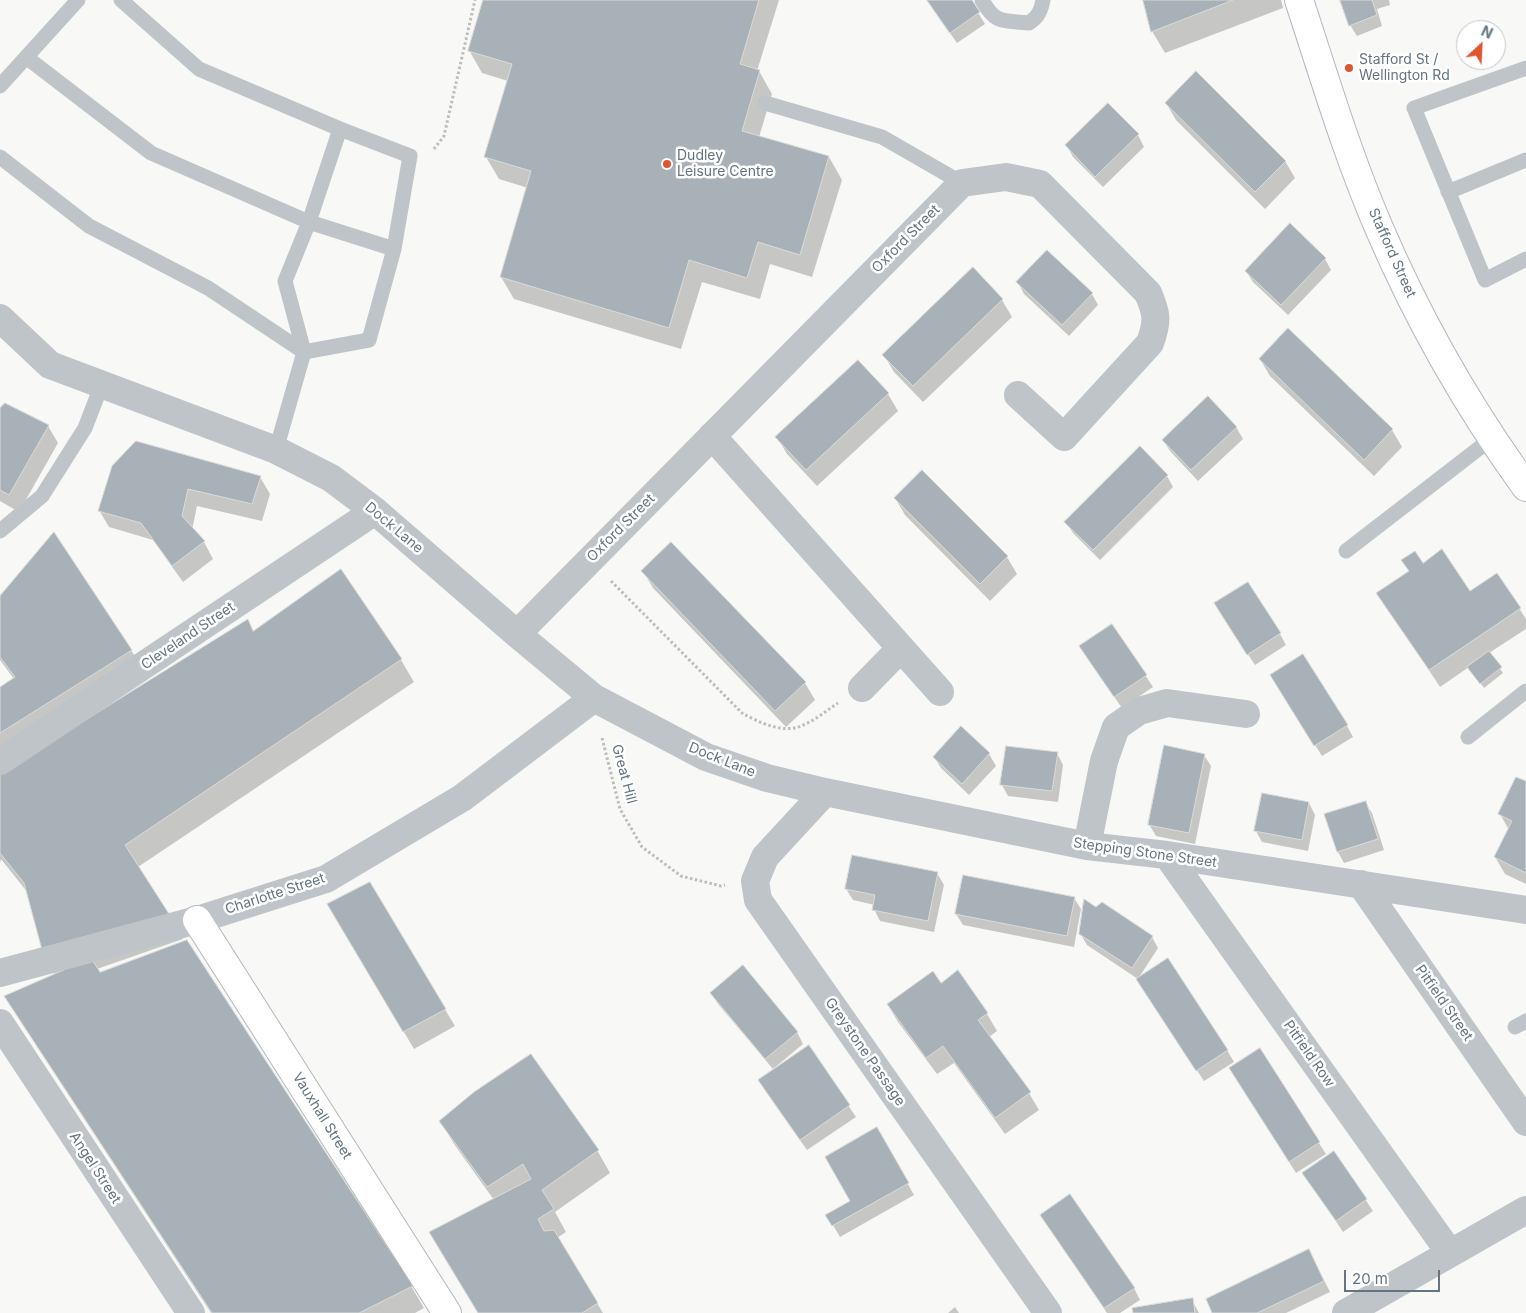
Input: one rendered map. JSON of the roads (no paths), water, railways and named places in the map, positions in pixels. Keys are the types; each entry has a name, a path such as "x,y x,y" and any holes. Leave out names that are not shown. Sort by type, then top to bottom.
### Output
{"main road":[{"name":"Stafford Street","path":"1299,0 1339,122 1379,228 1424,324 1491,439 1526,487"},
{"name":"Vauxhall Street","path":"197,920 447,1313"}],"street":[{"path":"962,183 1006,177 1040,184 1148,292 1154,308 1156,327 1150,343 1064,437 1018,395"},
{"name":"Oxford Street","path":"516,634 962,183"},
{"name":"Dock Lane","path":"0,318 50,365 276,450 330,478 375,511 516,634 594,698 706,757 766,778"},
{"path":"712,436 940,692"},
{"name":"Cleveland Street","path":"0,761 375,511"},
{"path":"862,688 901,648"},
{"name":"Charlotte Street","path":"0,973 197,920 326,879 462,798 594,698"},
{"path":"1087,846 1104,761 1116,727 1140,711 1166,703 1246,714"},
{"name":"Stepping Stone Street","path":"766,778 824,792 1087,846 1167,855 1526,910"},
{"name":"Greystone Passage","path":"824,792 765,857 756,881 758,900 1048,1313"},
{"name":"Pitfield Row","path":"1167,855 1450,1254"},
{"name":"Pitfield Street","path":"1361,884 1526,1122"},
{"name":"Angel Street","path":"0,1023 191,1313"},
{"path":"1346,1313 1526,1210"}],"lane":[{"path":"0,86 78,0"},
{"path":"0,157 89,226 208,288 304,352 368,340 394,249 410,156 199,69 121,0"},
{"path":"982,0 988,11 997,19 1029,23 1036,19 1041,10 1043,0"},
{"path":"26,57 151,153 309,222 394,249"},
{"path":"1526,68 1414,108 1485,280 1526,259"},
{"path":"765,103 882,137 962,183"},
{"path":"276,450 304,352 285,281 309,222 340,128"},
{"path":"1448,192 1526,160"},
{"path":"0,531 42,496 85,428 102,384"},
{"path":"1346,551 1491,439"},
{"path":"1468,737 1526,691"}],"place":[{"name":"Stafford St / Wellington Rd","path":"1349,68"},
{"name":"Dudley Leisure Centre","path":"667,164"}]}
